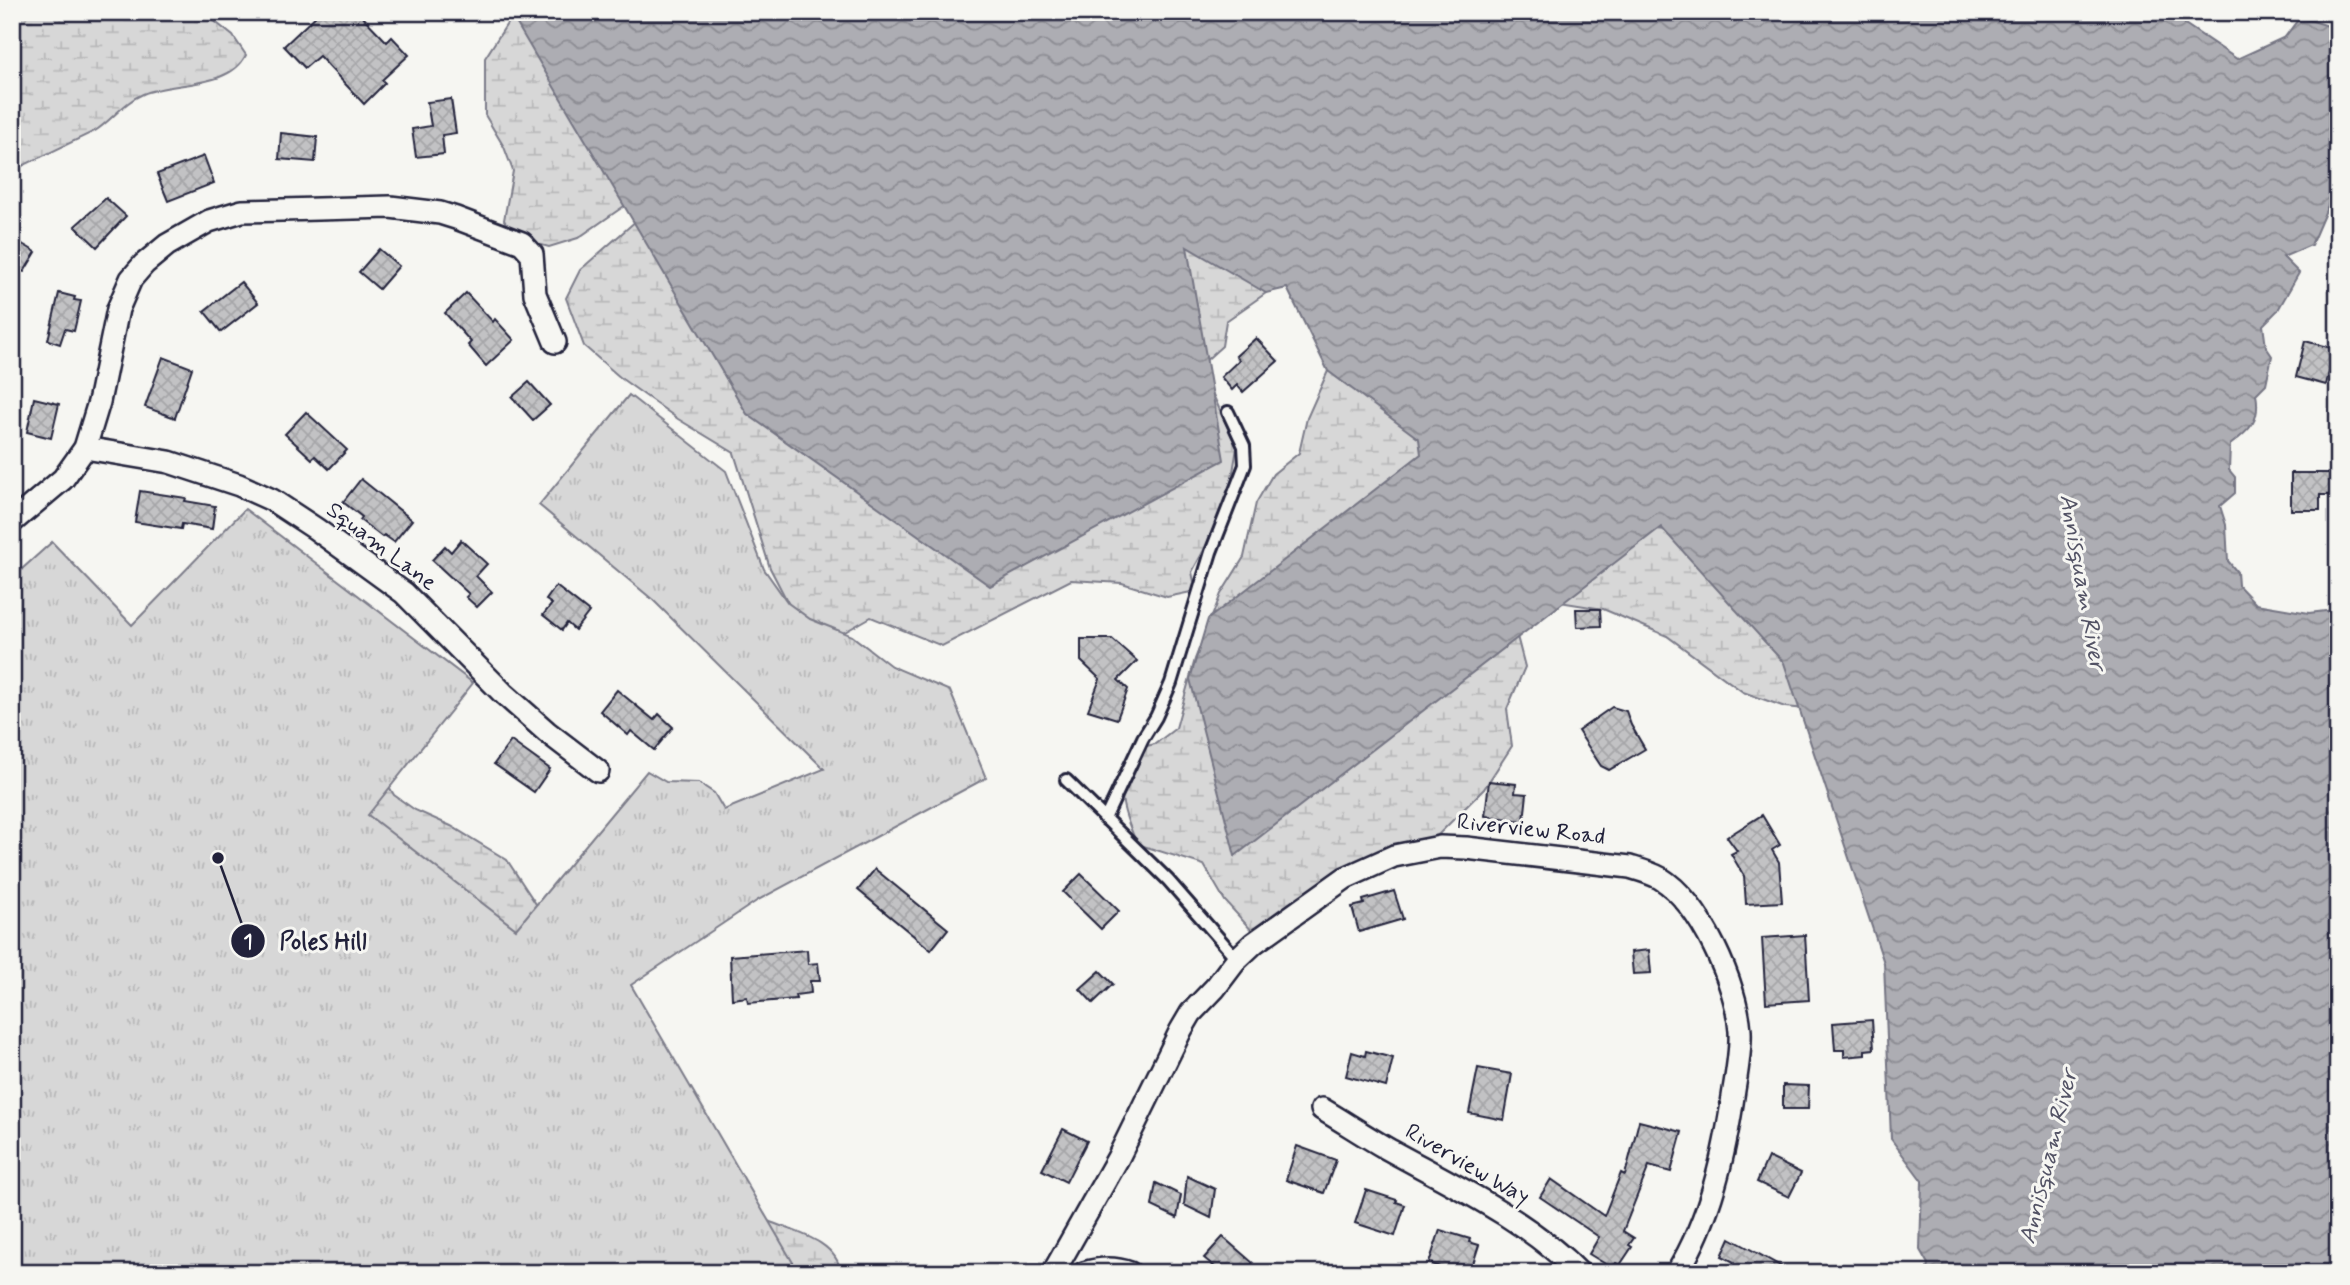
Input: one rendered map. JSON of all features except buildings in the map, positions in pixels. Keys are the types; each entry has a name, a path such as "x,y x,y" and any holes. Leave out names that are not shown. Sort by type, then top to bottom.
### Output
{"street":[{"path":"12,522 63,479 85,448 99,401 118,309 131,279 153,256 186,232 209,221 242,211 390,207 440,213 522,243 532,254 535,294 555,342"},
{"name":"Squam Lane","path":"85,448 169,462 239,485 272,500 404,593 503,694 598,771"},
{"name":"Riverview Road","path":"1053,1273 1118,1158 1181,1030 1191,1013 1237,960 1278,925 1345,878 1394,856 1440,847 1630,867 1660,878 1684,901 1708,934 1728,983 1740,1032 1729,1130 1715,1188 1703,1220 1677,1273"},
{"name":"Riverview Way","path":"1322,1109 1384,1147 1476,1196 1518,1224 1579,1273"},
{"path":"1084,1273 1101,1268 1120,1269 1130,1273"}],"lane":[{"path":"1105,819 1171,684 1211,552 1245,465 1244,446 1228,412"},
{"path":"1066,780 1168,880 1237,960"}],"green space":[{"path":"12,12 203,12 233,36 246,55 238,66 214,79 143,94 95,131 12,171"},
{"path":"955,12 1220,258 1266,293 1226,321 1222,346 1202,364 1237,448 1227,508 1192,572 1196,591 1167,597 1122,583 1071,580 942,646 871,617 836,637 801,628 770,568 734,453 678,419 622,379 584,346 566,298 580,270 662,198"},
{"path":"512,16 521,18 630,202 578,238 549,247 515,238 504,220 513,171 504,147 485,115 485,58"},
{"path":"1328,371 1349,376 1641,528 1681,531 1778,606 1807,709 1785,707 1743,692 1667,636 1603,609 1560,602 1511,613 1525,667 1507,709 1512,746 1484,789 1439,834 1387,871 1342,885 1253,932 1225,901 1204,865 1137,844 1124,807 1122,786 1134,749 1155,744 1176,728 1195,659 1221,594 1244,557 1256,503 1273,474 1299,453 1307,418"},
{"path":"629,395 726,471 764,569 788,603 810,619 852,636 891,666 950,691 986,778 758,900 631,985 799,1273 12,1273 12,578 52,542 132,625 245,509 473,683 368,815 516,929 647,771 666,782 699,783 714,793 724,810 824,769 653,600 539,505"},
{"path":"376,764 394,795 415,810 451,826 507,860 551,927 557,961 340,853"},
{"path":"768,1221 823,1245 832,1252 841,1273 711,1273"}],"water":[{"name":"Annisquam River","path":"483,12 2174,12 2185,24 2237,59 2285,37 2300,17 2338,29 2338,182 2311,245 2283,257 2299,273 2278,310 2263,325 2266,347 2272,356 2266,384 2256,394 2257,411 2252,424 2230,445 2229,470 2235,477 2235,493 2220,506 2226,525 2228,561 2237,572 2238,585 2256,604 2309,613 2334,610 2338,604 2338,1273 1926,1273 1928,1264 1920,1250 1922,1181 1891,1139 1884,963 1784,663 1661,527 1235,856 1190,679 1208,619 1421,454 1419,439 1328,371 1287,288 1266,293 1187,247 1224,460 990,586 747,414 511,14 489,16"}],"place":[{"name":"Poles Hill","path":"218,858"}]}
